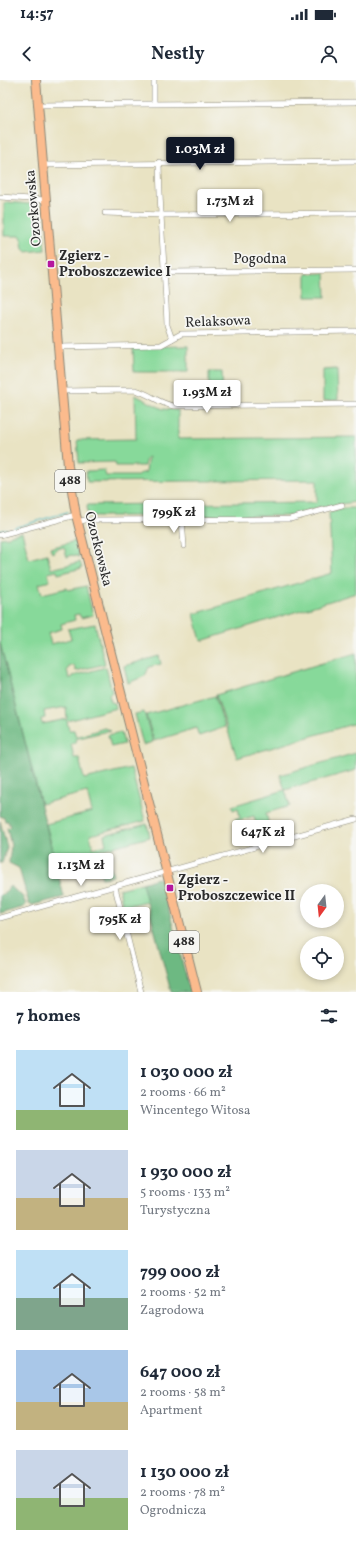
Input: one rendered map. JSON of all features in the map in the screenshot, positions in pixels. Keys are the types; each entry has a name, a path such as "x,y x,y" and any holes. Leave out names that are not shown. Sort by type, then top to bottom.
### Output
{"main road":[{"name":"Ozorkowska","path":"36,80 69,471 76,518 166,873"},
{"name":"488","path":"166,873 197,992"}],"street":[{"path":"154,80 154,103"},
{"path":"38,105 356,102"},
{"path":"43,165 159,162 356,161"},
{"path":"159,162 160,207 162,215 167,325 172,339"},
{"path":"0,197 46,200"},
{"path":"105,213 162,215 356,213"},
{"name":"Pogodna","path":"165,272 356,270"},
{"name":"Relaksowa","path":"58,346 161,345 181,334 356,331"},
{"path":"62,391 134,390 142,392 165,404 174,406 356,404"},
{"path":"0,535 76,518 85,520 290,519 342,505"},
{"path":"182,520 184,546"},
{"path":"0,918 356,819"},
{"path":"114,887 142,992"}],"green space":[{"path":"213,192 238,192 238,210 213,210"},
{"path":"7,202 41,205 45,250 26,252 23,249 21,236 4,236 4,204"},
{"path":"325,273 326,297 306,297 306,274"},
{"path":"188,346 188,372 134,372 133,347"},
{"path":"337,369 338,400 323,401 323,370"},
{"path":"209,372 222,372 223,402 209,402"},
{"path":"135,395 163,409 178,410 178,439 356,437 356,502 319,507 289,516 88,516 87,505 317,502 317,480 87,482 86,471 104,470 106,476 139,476 139,474 146,472 148,457 146,458 144,466 116,466 115,462 79,463 77,440 136,439"},
{"path":"342,508 356,508 356,593 201,641 194,614 332,573 329,512"},
{"path":"22,532 29,559 47,554 51,569 80,562 82,568 58,574 57,571 48,573 50,581 39,584 42,594 67,588 68,590 86,586 93,615 81,618 79,614 74,615 75,620 61,624 62,629 48,633 51,644 71,639 68,629 95,624 105,664 76,671 74,665 70,666 67,670 69,678 106,667 112,692 109,695 111,702 115,703 116,708 67,721 69,730 74,730 76,737 104,728 111,730 75,739 76,743 71,744 74,758 79,758 84,779 131,768 145,821 90,835 93,848 106,845 104,835 147,824 150,837 56,862 46,824 92,812 87,792 41,804 0,643 0,538 9,537","holes":["66,707 67,719 42,724 41,719 45,718 44,711"]},
{"path":"75,541 79,557 72,555 67,557 64,547 55,550 55,552 52,553 50,548"},
{"path":"0,643 64,897 32,905 29,904 19,868 9,863 11,846 7,828 10,827 8,821 5,821 4,818 0,816"},
{"path":"356,653 356,723 237,758 216,695"},
{"path":"159,656 161,664 149,667 145,676 128,683 124,666"},
{"path":"215,696 225,727 199,736 196,728 154,741 146,715"},
{"path":"144,712 153,742 143,745 135,714"},
{"path":"121,732 124,744 111,747 108,735"},
{"path":"356,753 356,770 285,790 280,775"},
{"path":"285,790 290,806 266,813 272,837 279,838 257,845 260,838 254,816 236,821 235,819 240,817 238,808 233,810 232,806"},
{"path":"0,821 7,847 2,863 0,863"},
{"path":"107,854 113,876 102,878 97,857"},
{"path":"158,878 161,880 190,992 171,992 142,883"},
{"path":"142,883 147,901 123,907 119,889"},
{"path":"10,886 23,897 26,905 24,907 0,914 0,895 4,894"}],"waterway":[{"path":"14,528 68,512"},
{"path":"0,531 7,529"}],"place":[{"name":"Zgierz - Proboszczewice I","path":"51,264"},
{"name":"Zgierz - Proboszczewice II","path":"170,888"}]}
